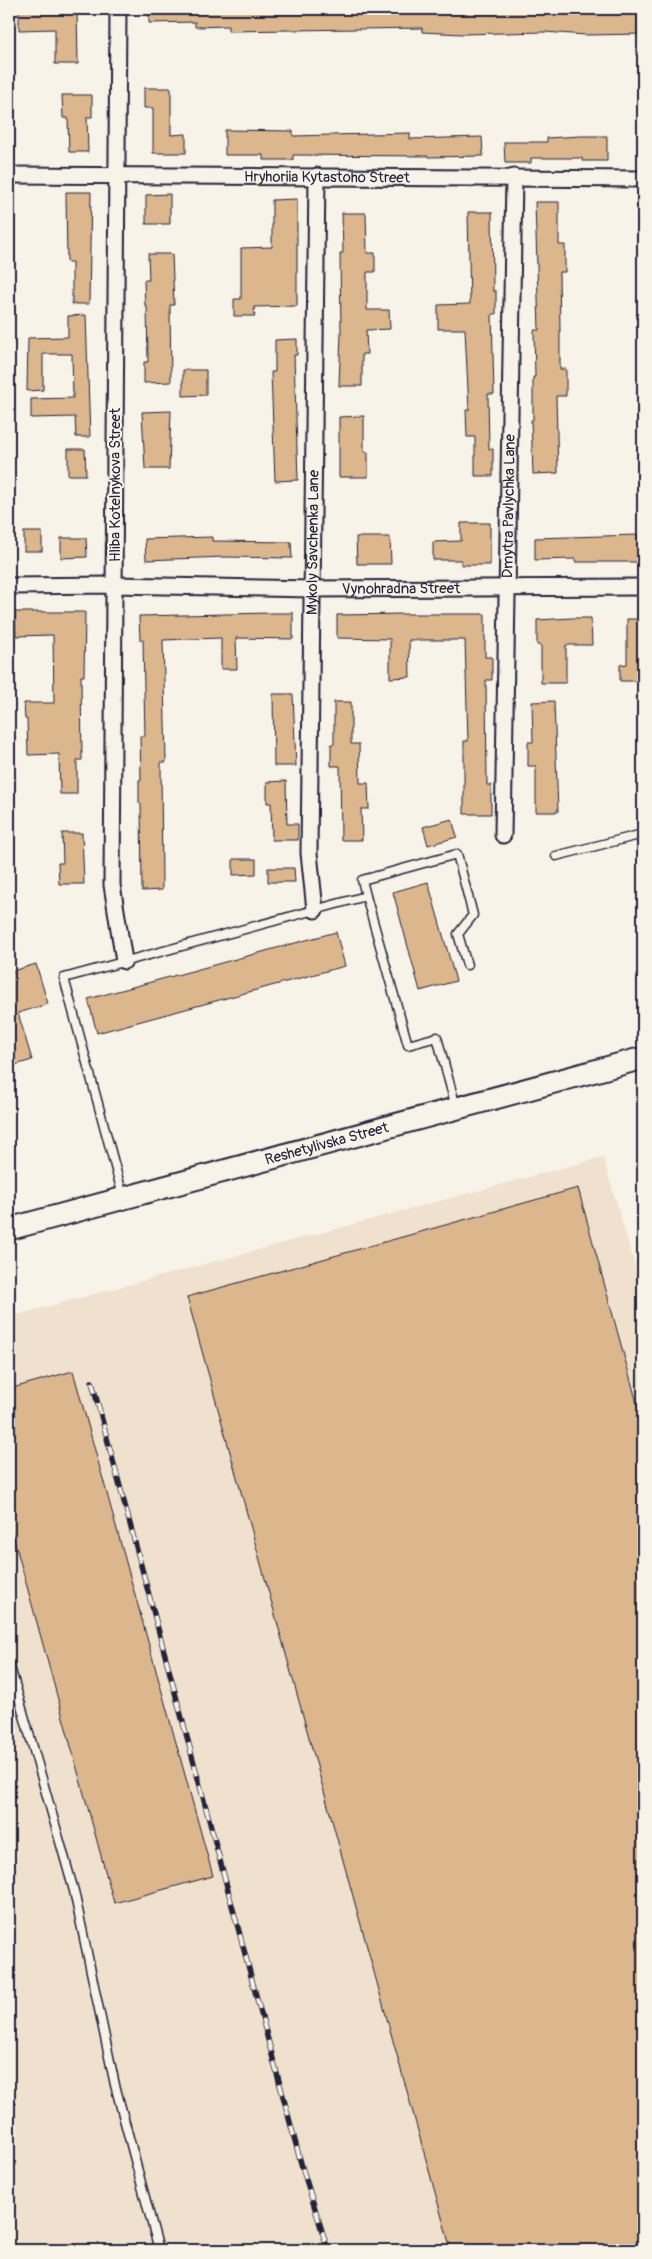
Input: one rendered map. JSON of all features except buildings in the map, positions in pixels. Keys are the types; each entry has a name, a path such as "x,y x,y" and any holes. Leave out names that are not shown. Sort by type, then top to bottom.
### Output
{"street":[{"name":"Hliba Kotelnykova Street","path":"118,9 112,885 124,961"},
{"name":"Hryhoriia Kytastoho Street","path":"9,175 118,174 643,179"},
{"name":"Mykoly Savchenka Lane","path":"315,910 309,853 317,176"},
{"name":"Dmytra Pavlychka Lane","path":"503,835 514,177"},
{"name":"Vynohradna Street","path":"9,586 312,589 643,587"},
{"name":"Reshetylivska Street","path":"9,1229 643,1058"}],"lane":[{"path":"556,856 642,834 643,846"},
{"path":"456,1109 437,1037 408,1045 362,880 456,854 473,915 458,934 467,965"},
{"path":"124,1198 64,978 366,896"},
{"path":"9,1663 74,1891 115,2085 159,2250"}],"shaded area":[{"path":"603,1157 643,1294 643,2250 9,2250 9,1317"}],"railway":[{"path":"92,1382 302,2167 328,2250"}]}
